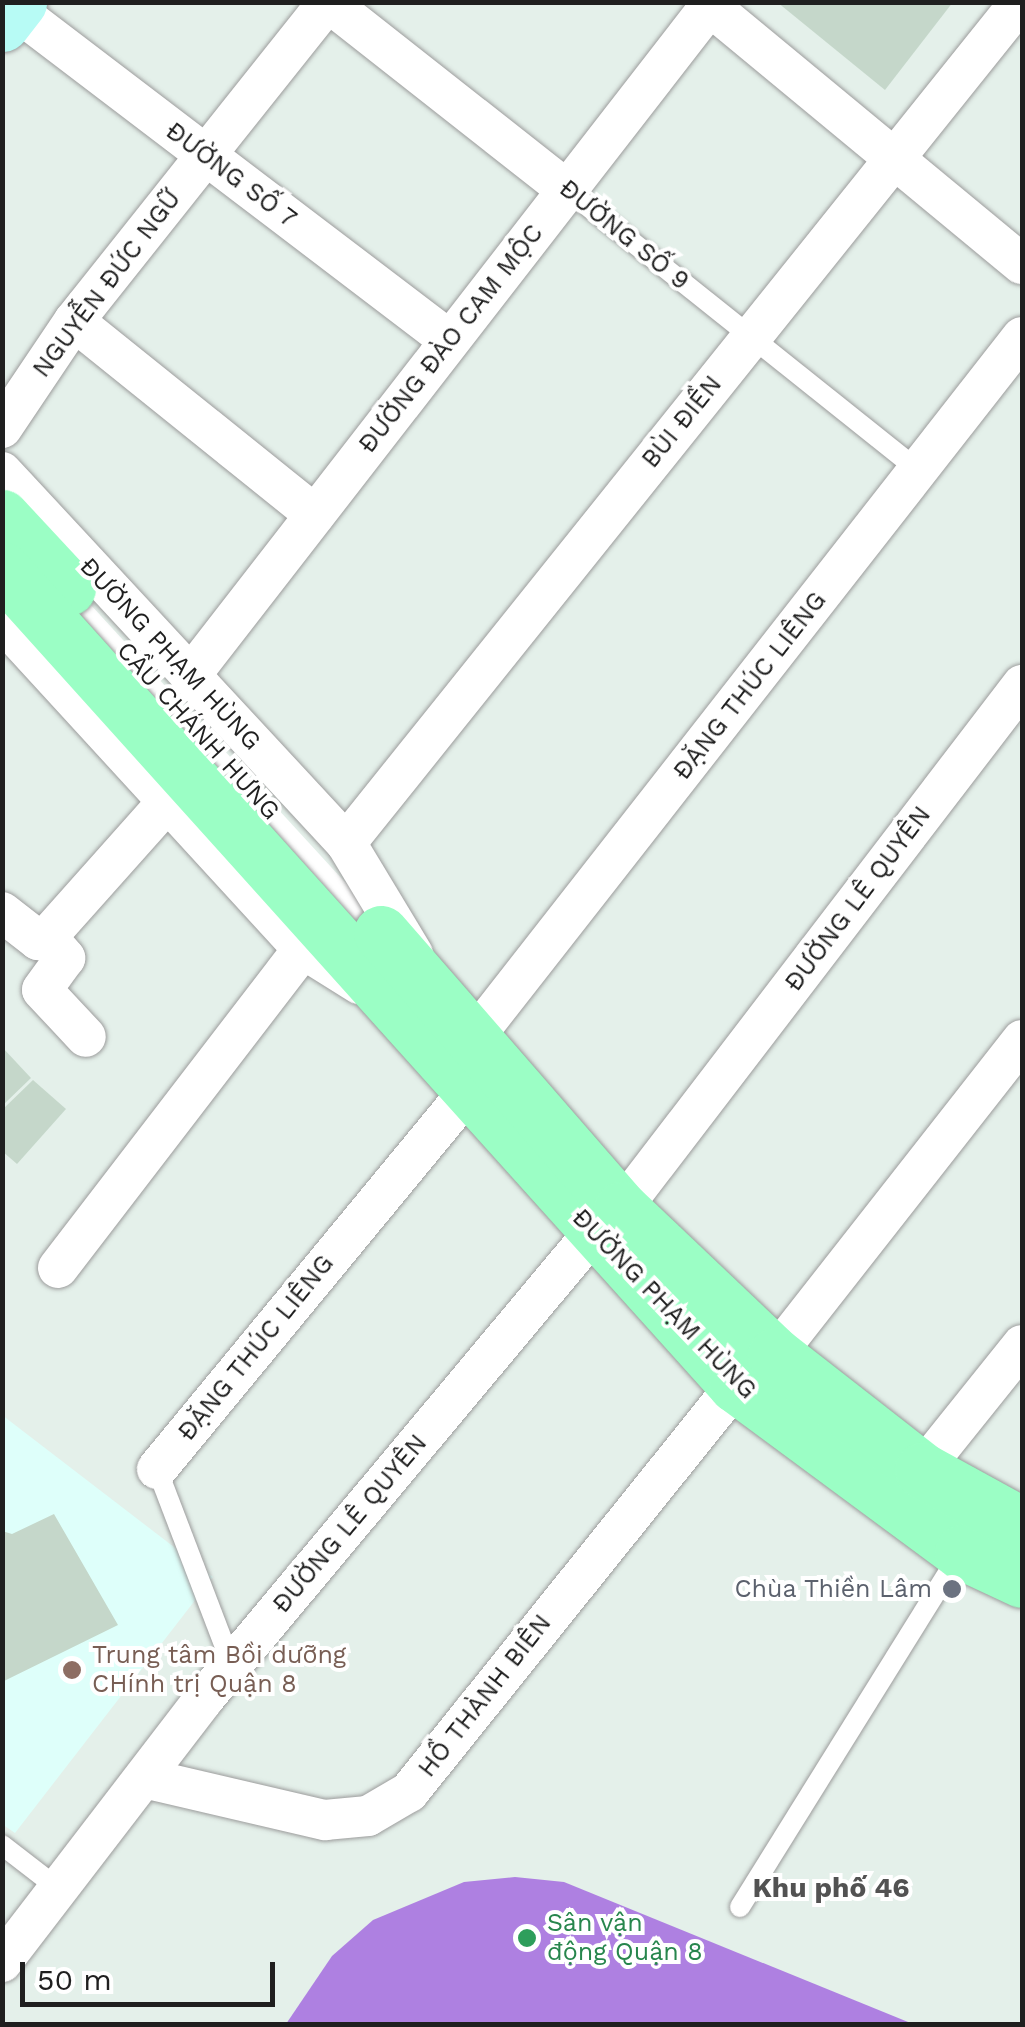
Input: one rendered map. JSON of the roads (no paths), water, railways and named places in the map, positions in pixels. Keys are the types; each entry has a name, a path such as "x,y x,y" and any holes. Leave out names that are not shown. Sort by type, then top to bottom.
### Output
{"main road":[{"name":"CẦU CHÁNH HƯNG","path":"2,516 398,978"},
{"name":"CẦU CHÁNH HƯNG","path":"2,569 398,978"},
{"name":"ĐƯỜNG PHẠM HÙNG","path":"398,978 476,1035 607,1221"},
{"name":"ĐƯỜNG PHẠM HÙNG","path":"398,978 470,1089 756,1370 962,1552 1022,1580"},
{"name":"ĐƯỜNG PHẠM HÙNG","path":"756,1370 922,1470 1022,1524"}],"street":[{"name":"BÙI ĐIỀN","path":"346,843 1020,2"},
{"name":"NGUYỄN ĐỨC NGỮ","path":"2,428 74,321 328,3"},
{"name":"ĐƯỜNG SỐ 9","path":"328,3 566,189"},
{"path":"710,4 1022,264"},
{"name":"ĐƯỜNG ĐÀO CAM MỘC","path":"190,676 710,4"},
{"name":"ĐƯỜNG SỐ 7","path":"10,10 450,340"},
{"path":"74,321 315,515"},
{"name":"ĐẶNG THÚC LIÊNG","path":"476,1035 1022,338"},
{"name":"ĐƯỜNG PHẠM HÙNG","path":"2,472 346,843 398,978"},
{"name":"ĐƯỜNG PHẠM HÙNG","path":"2,621 303,949 398,978"},
{"name":"ĐƯỜNG LÊ QUYÊN","path":"2,1962 232,1665 607,1221 1022,685"},
{"path":"2,912 38,940 47,937 169,800"},
{"path":"47,937 65,958 42,990 86,1037"},
{"path":"58,1268 303,949"},
{"name":"HỒ THÀNH BIÊN","path":"144,1778 326,1820 368,1816 409,1792 1022,1040"},
{"name":"ĐẶNG THÚC LIÊNG","path":"157,1468 470,1089"},
{"path":"922,1470 1022,1346"}],"lane":[{"name":"ĐƯỜNG SỐ 9","path":"566,189 919,471"},
{"path":"157,1468 232,1665"},
{"path":"740,1907 962,1552"},
{"path":"2,1845 59,1888"}],"place":[{"name":"Chùa Thiền Lâm","path":"952,1589"},
{"name":"Trung tâm Bồi dưỡng CHính trị Quận 8","path":"72,1670"},
{"name":"Sân vận động Quận 8","path":"527,1938"}],"district":[{"name":"Khu phố 46","path":"831,1888"}]}
